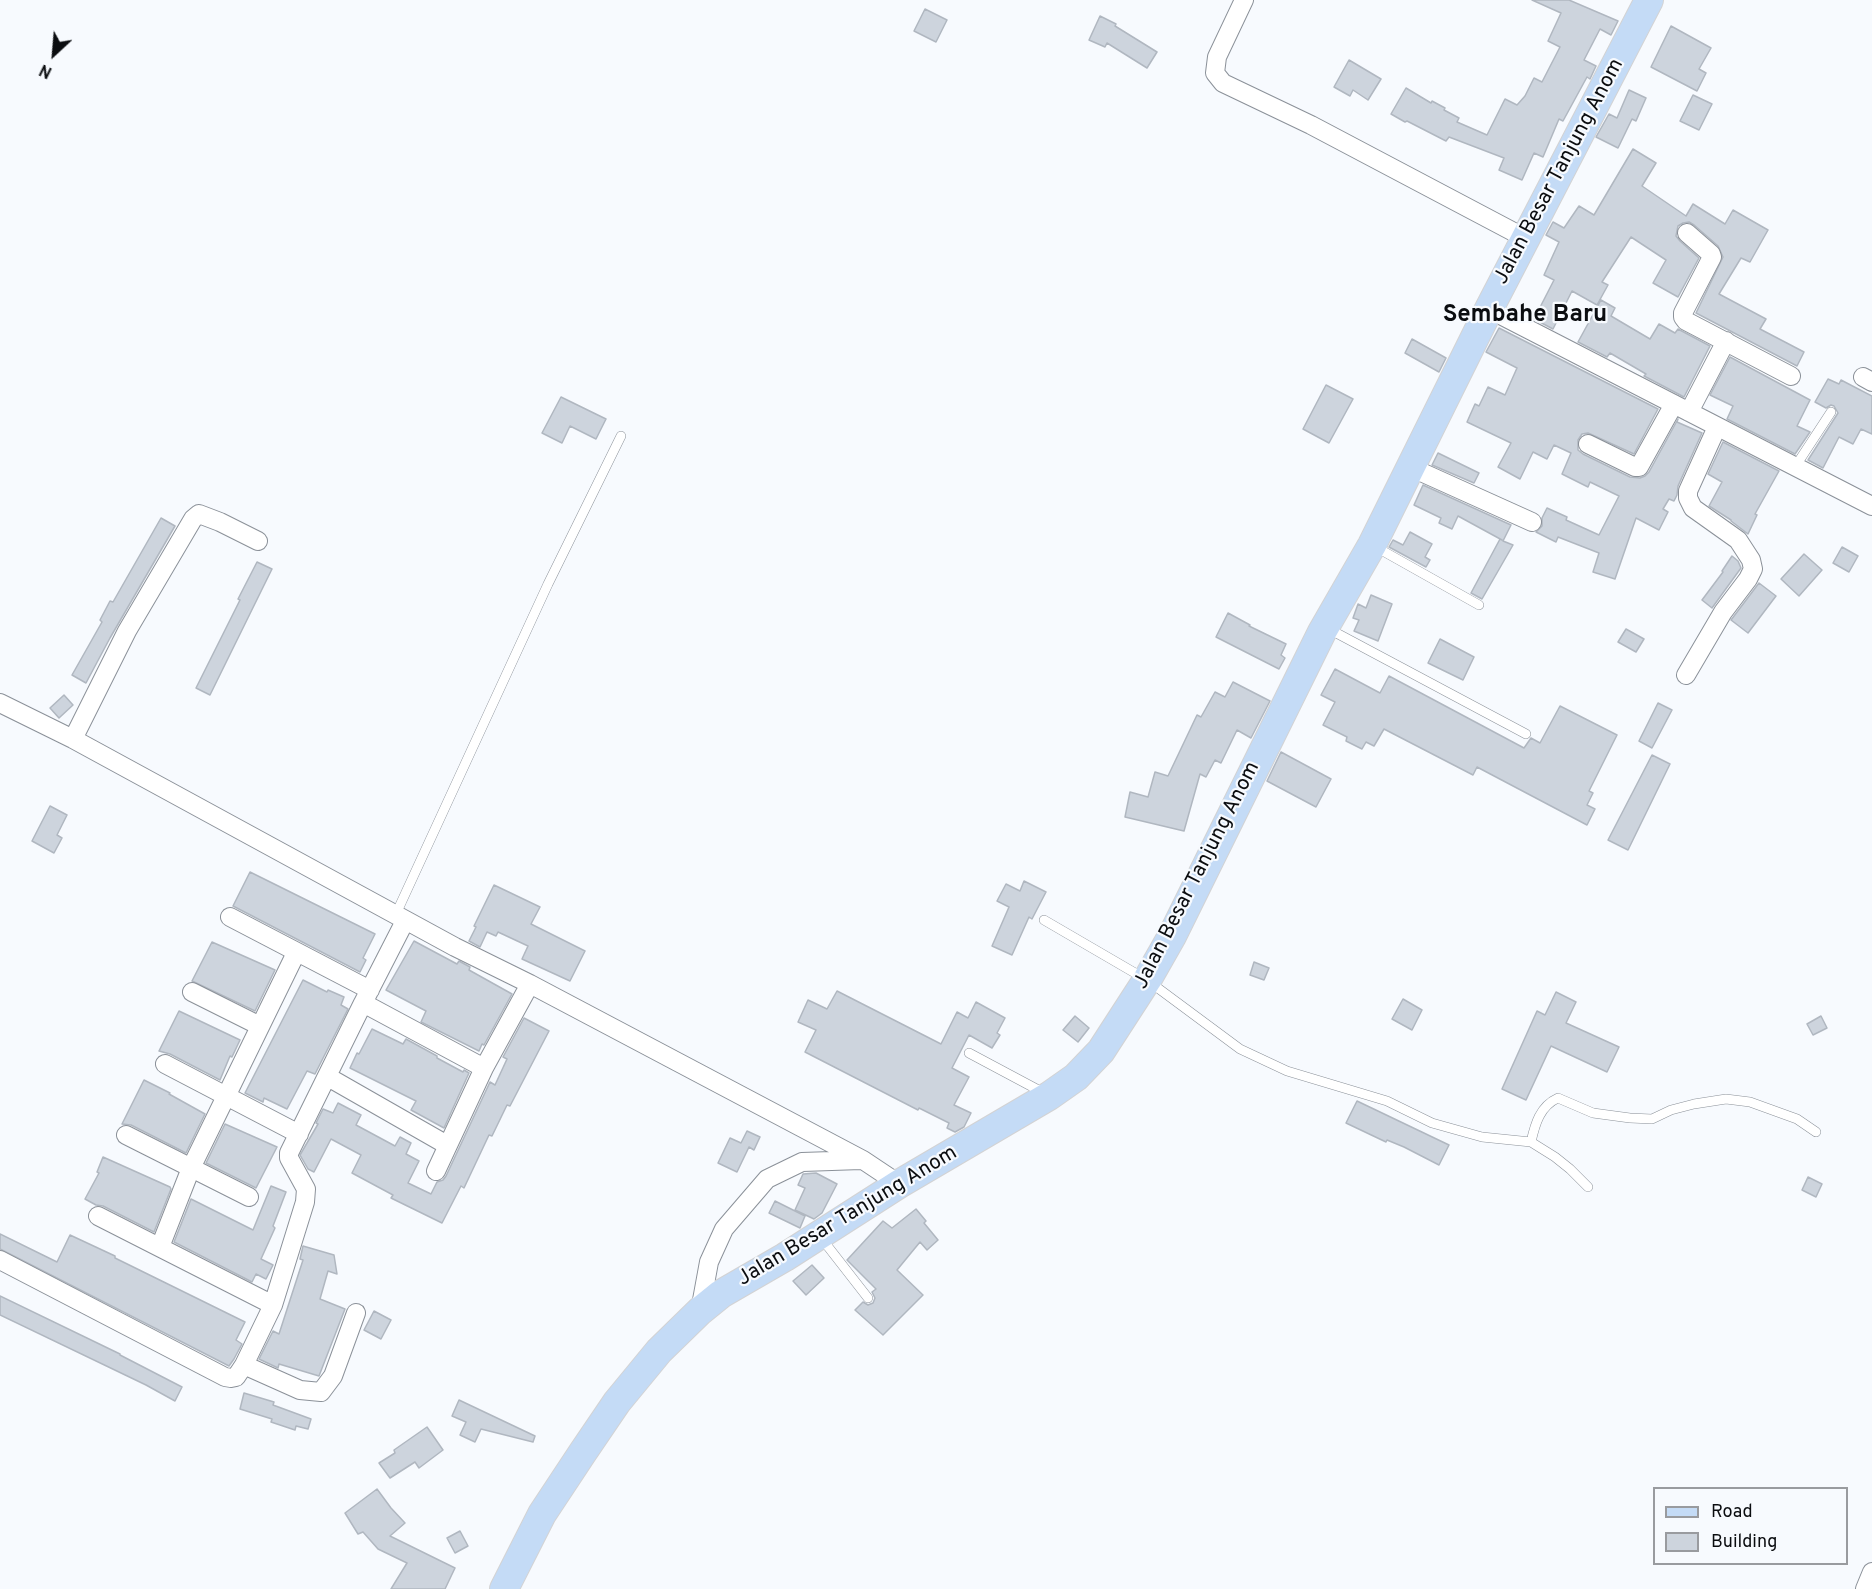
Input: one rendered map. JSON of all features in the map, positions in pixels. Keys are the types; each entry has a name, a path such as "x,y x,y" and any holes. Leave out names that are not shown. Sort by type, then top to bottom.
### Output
{"main road":[{"name":"Jalan Besar Tanjung Anom","path":"504,1589 542,1514 617,1402 659,1352 700,1311 721,1294 785,1257 899,1184 1049,1096 1076,1077 1101,1051 1147,980 1172,936 1298,681 1360,563 1372,545 1525,238 1649,0"}],"street":[{"path":"1244,0 1217,57 1215,73 1223,83 1311,125 1525,238"},
{"path":"1687,233 1712,257 1683,317 1686,321 1791,376"},
{"path":"1489,309 1872,506"},
{"path":"1588,444 1639,467 1726,341"},
{"path":"1686,675 1723,612 1754,569 1738,540 1693,508 1688,498 1688,491 1717,427"},
{"path":"1410,466 1532,522"},
{"path":"73,740 126,631 193,519 199,514 258,541"},
{"path":"0,704 73,740 400,918 863,1160 899,1184"},
{"path":"230,917 296,953 484,1068"},
{"path":"0,1260 225,1377 236,1377 273,1305 305,1202 306,1189 289,1158 366,996 400,918"},
{"path":"159,1247 191,1168 296,953"},
{"path":"436,1171 484,1068 530,984"},
{"path":"192,992 260,1026"},
{"path":"165,1064 299,1134"},
{"path":"328,1077 447,1145"},
{"path":"126,1135 249,1197"},
{"path":"700,1311 709,1262 724,1229 767,1179 802,1162 863,1160"},
{"path":"98,1216 273,1305"},
{"path":"244,1365 300,1390 321,1392 333,1376 356,1313"},
{"path":"1865,1589 1872,1572"}],"lane":[{"path":"1795,467 1832,412"},
{"path":"400,918 548,584 621,436"},
{"path":"1372,545 1479,605"},
{"path":"1326,627 1526,734"},
{"path":"1044,920 1147,980 1239,1049 1287,1071 1387,1101 1432,1123 1482,1137 1531,1142 1555,1157 1588,1187"},
{"path":"969,1053 1049,1096"},
{"path":"1531,1142 1539,1117 1549,1102 1558,1098 1593,1113 1652,1119 1671,1110 1694,1104 1726,1099 1750,1102 1797,1119 1816,1132"},
{"path":"819,1234 868,1298"}],"building":[{"path":"1532,0 1569,0 1618,21 1611,35 1600,29 1584,60 1596,66 1590,79 1587,77 1563,121 1559,119 1543,157 1534,153 1522,180 1499,170 1504,158 1449,137 1446,141 1391,114 1406,88 1431,103 1432,101 1445,108 1444,110 1459,118 1457,122 1487,135 1505,99 1517,105 1525,96 1534,78 1542,82 1560,47 1548,41 1561,13"},
{"path":"925,9 947,20 936,42 914,31"},
{"path":"1100,16 1157,52 1147,68 1107,43 1105,47 1089,40"},
{"path":"1671,26 1711,48 1699,69 1706,73 1697,91 1651,67"},
{"path":"1349,60 1381,79 1368,100 1353,90 1350,96 1334,87"},
{"path":"1629,90 1646,98 1636,121 1632,119 1618,148 1596,137 1609,114 1617,118"},
{"path":"1693,95 1712,104 1699,130 1680,121"},
{"path":"1633,149 1656,163 1642,186 1686,216 1693,204 1725,224 1733,210 1768,230 1750,262 1741,258 1719,294 1766,319 1760,329 1804,352 1797,366 1696,313 1723,257 1718,246 1689,222 1678,226 1676,236 1699,258 1678,297 1653,283 1666,260 1631,237 1602,282 1608,285 1597,305 1572,291 1553,329 1534,319 1554,280 1544,275 1559,242 1546,235 1553,222 1564,228 1579,206 1594,215"},
{"path":"1601,300 1615,308 1611,316 1650,339 1659,324 1675,333 1678,329 1710,346 1684,397 1644,376 1646,374 1610,353 1607,357 1578,342"},
{"path":"1499,328 1658,409 1634,454 1588,433 1582,434 1578,440 1578,450 1583,454 1630,477 1640,478 1649,472 1678,419 1677,422 1702,433 1678,486 1674,501 1669,499 1663,509 1668,512 1659,530 1636,518 1615,579 1593,572 1599,553 1558,537 1556,542 1536,532 1542,526 1542,518 1547,508 1567,517 1566,520 1599,535 1619,496 1590,482 1588,487 1562,474 1571,453 1554,445 1547,459 1533,452 1520,479 1498,467 1511,443 1467,422 1475,404 1479,406 1488,387 1505,395 1517,368 1486,352"},
{"path":"1412,339 1446,358 1439,372 1405,353"},
{"path":"1730,357 1810,400 1797,426 1810,432 1795,454 1727,419 1733,406 1710,395"},
{"path":"1828,379 1839,384 1841,380 1872,396 1872,434 1861,429 1853,444 1839,437 1823,468 1808,460 1838,413 1834,406 1826,408 1815,402"},
{"path":"1326,385 1353,399 1329,443 1303,429"},
{"path":"561,397 606,419 596,439 570,426 562,443 542,433"},
{"path":"1723,442 1779,471 1755,514 1757,515 1748,534 1709,506 1722,482 1708,474"},
{"path":"1438,453 1479,473 1474,483 1432,465"},
{"path":"1423,485 1511,525 1503,541 1513,545 1482,599 1471,593 1500,539 1502,540 1458,516 1452,529 1439,523 1441,518 1414,505"},
{"path":"161,518 175,526 86,683 72,675 102,622 100,620 110,601 113,602"},
{"path":"1410,532 1432,544 1425,557 1430,560 1426,567 1389,547 1393,540 1403,545"},
{"path":"1842,547 1858,556 1849,572 1833,563"},
{"path":"1804,554 1822,570 1799,596 1781,579"},
{"path":"1732,556 1741,568 1712,608 1702,600"},
{"path":"257,562 272,569 210,695 196,688"},
{"path":"1759,583 1776,596 1748,633 1731,620"},
{"path":"1371,595 1392,604 1378,641 1354,631 1359,620 1353,618 1358,604 1366,608"},
{"path":"1228,613 1286,644 1281,655 1285,658 1279,669 1216,637"},
{"path":"1626,629 1644,639 1636,652 1618,642"},
{"path":"1440,639 1474,657 1463,680 1428,663"},
{"path":"1335,669 1380,693 1389,676 1524,748 1531,738 1540,743 1560,706 1617,735 1589,791 1593,793 1587,805 1595,809 1587,825 1477,767 1473,775 1384,729 1374,746 1366,742 1362,749 1346,741 1347,737 1323,725 1335,702 1321,695"},
{"path":"1233,682 1270,701 1251,738 1237,730 1221,763 1215,760 1206,777 1200,774 1184,831 1125,817 1130,792 1148,797 1155,772 1168,776 1197,715 1201,717 1215,692 1225,697"},
{"path":"64,695 73,705 59,718 50,708"},
{"path":"1658,703 1672,710 1652,748 1639,741"},
{"path":"1281,752 1331,779 1316,807 1267,781"},
{"path":"1652,755 1670,764 1628,850 1608,840"},
{"path":"50,806 67,815 57,835 62,838 54,853 32,841"},
{"path":"250,872 375,934 363,958 366,960 360,972 233,906"},
{"path":"1024,881 1046,892 1032,919 1029,917 1012,955 992,946 1009,907 997,901 1006,884 1020,891"},
{"path":"494,885 540,907 531,924 585,951 570,981 522,959 528,946 498,932 496,936 487,932 480,947 469,941"},
{"path":"414,941 457,964 459,961 470,967 469,970 512,994 479,1051 421,1022 426,1011 386,990"},
{"path":"212,942 275,970 255,1011 192,981"},
{"path":"1254,962 1269,968 1264,980 1250,975"},
{"path":"303,980 327,992 328,990 344,997 341,1005 348,1009 315,1074 307,1071 287,1109 264,1098 263,1102 245,1093"},
{"path":"837,991 941,1044 957,1012 968,1018 976,1002 1005,1018 997,1033 1000,1035 992,1048 969,1035 952,1068 969,1077 954,1105 971,1113 964,1127 955,1132 947,1128 949,1123 919,1108 918,1110 805,1052 816,1030 798,1022 808,1000 827,1009"},
{"path":"1556,992 1576,1002 1566,1023 1619,1047 1607,1072 1551,1046 1526,1100 1502,1089 1537,1011 1545,1015"},
{"path":"1403,999 1422,1010 1412,1030 1392,1019"},
{"path":"179,1011 240,1040 220,1080 170,1054 159,1051"},
{"path":"1075,1016 1089,1028 1078,1042 1063,1030"},
{"path":"1821,1016 1827,1028 1813,1035 1807,1024"},
{"path":"524,1018 549,1031 510,1106 507,1105 492,1136 489,1135 464,1188 461,1186 442,1223 391,1198 393,1195 352,1173 361,1155 331,1139 314,1172 308,1169 300,1155 318,1124 316,1123 323,1109 333,1113 338,1103 361,1115 356,1125 395,1146 400,1137 411,1143 406,1154 419,1161 408,1183 431,1194 437,1182 446,1176 490,1082 495,1085 507,1059 503,1057"},
{"path":"372,1029 403,1044 406,1039 437,1058 469,1073 444,1128 411,1110 416,1101 350,1068"},
{"path":"144,1080 205,1114 186,1153 131,1125 122,1124"},
{"path":"1357,1101 1449,1145 1439,1165 1404,1147 1387,1140 1386,1142 1346,1123"},
{"path":"225,1124 277,1147 256,1188 206,1163"},
{"path":"747,1131 760,1137 754,1150 749,1147 737,1172 718,1163 730,1138 741,1143"},
{"path":"103,1157 170,1187 154,1232 85,1199 99,1173 97,1172"},
{"path":"816,1173 837,1184 822,1213 814,1219 795,1210 805,1188 798,1185 803,1174"},
{"path":"1808,1177 1822,1184 1816,1197 1802,1190"},
{"path":"271,1186 286,1192 273,1226 275,1228 261,1259 273,1265 266,1279 256,1274 252,1282 174,1242 191,1199 253,1230"},
{"path":"775,1201 805,1216 800,1228 769,1213"},
{"path":"916,1209 938,1240 927,1250 920,1242 897,1270 923,1295 883,1335 855,1310 863,1302 868,1305 873,1303 875,1298 872,1292 876,1289 847,1260 883,1221 892,1228"},
{"path":"0,1234 57,1262 70,1235 245,1322 236,1340 242,1344 229,1366 0,1249"},
{"path":"303,1246 334,1255 337,1274 328,1271 320,1299 345,1309 319,1376 279,1364 278,1368 259,1359 273,1331 279,1334 303,1260 300,1259"},
{"path":"812,1265 824,1278 806,1295 793,1281"},
{"path":"0,1296 182,1387 175,1401 0,1315"},
{"path":"374,1311 391,1320 381,1339 364,1330"},
{"path":"244,1393 274,1402 273,1405 311,1419 308,1429 296,1426 295,1430 271,1422 272,1419 240,1409"},
{"path":"459,1400 535,1436 533,1442 481,1429 475,1442 460,1435 466,1422 452,1416"},
{"path":"427,1427 443,1450 419,1468 415,1462 390,1478 379,1463"},
{"path":"377,1489 405,1523 390,1536 455,1568 445,1589 391,1589 407,1563 378,1549 363,1532 358,1534 345,1513"},
{"path":"460,1531 468,1546 455,1553 447,1538"}],"district":[{"name":"Sembahe Baru","path":"1525,316"}]}
